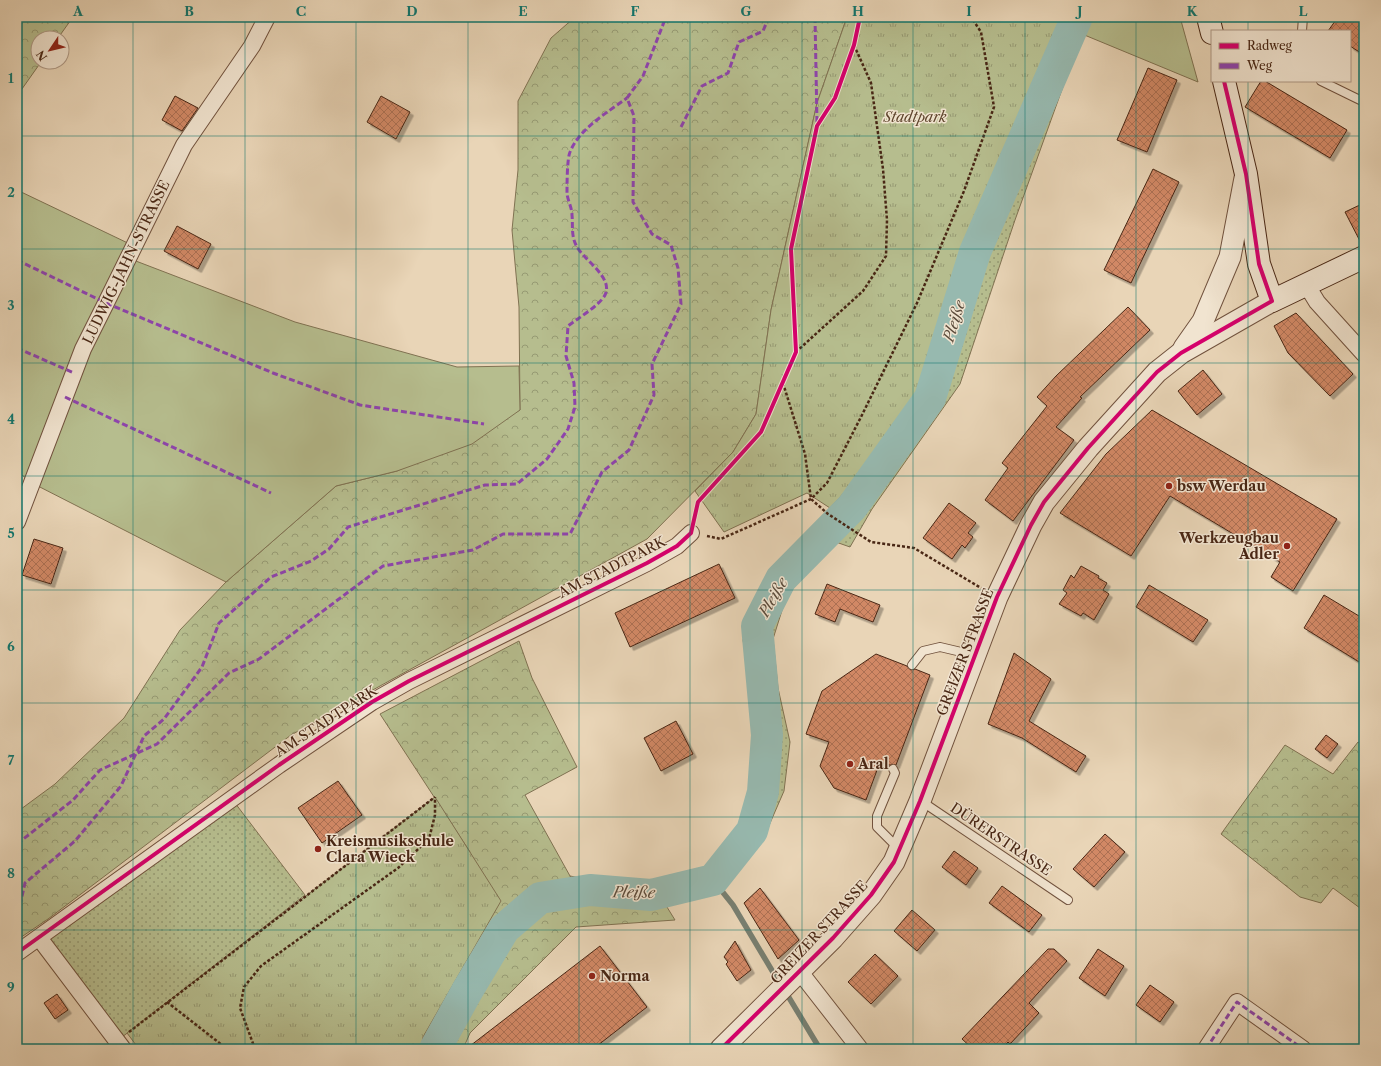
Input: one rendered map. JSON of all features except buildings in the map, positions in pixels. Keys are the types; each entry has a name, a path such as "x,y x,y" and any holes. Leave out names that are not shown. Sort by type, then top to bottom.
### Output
{"main road":[{"path":"1208,17 1211,30"},
{"path":"1224,82 1246,174 1259,264 1272,301"},
{"name":"GREIZER STRASSE","path":"1272,301 1364,257"}],"street":[{"name":"LUDWIG-JAHN-STRASSE","path":"17,522 83,349 184,145 252,46 267,17"},
{"path":"1181,353 1203,321 1230,257 1246,174"},
{"path":"1306,284 1317,302 1364,354"},
{"name":"GREIZER STRASSE","path":"721,1049 797,976 871,895 894,862 920,801 997,597 1030,526 1044,502 1088,448 1157,372 1181,353 1272,301"},
{"name":"AM STADTPARK","path":"17,954 40,939 273,769 372,702 409,681 647,563 677,546 691,533"},
{"path":"40,939 120,1045"},
{"path":"797,976 860,1049"},
{"path":"1206,1049 1238,1002 1303,1049"}],"lane":[{"path":"1302,30 1303,17"},
{"path":"1323,82 1364,102"},
{"path":"912,665 923,650 940,647 974,655"},
{"path":"893,769 895,773 877,816 877,827 899,849"},
{"name":"DÜRERSTRASSE","path":"920,801 1068,900"}],"path":[{"path":"691,533 721,538 812,499 827,483 917,303 964,191 994,107 981,32 971,17"},
{"path":"796,352 863,291 886,256 887,212 871,83 854,45"},
{"path":"783,383 805,454 812,499 828,514 871,542 914,548 997,597"},
{"path":"120,1045 167,1002 435,797 435,815 429,839 398,868 261,966 244,987 240,1008 255,1049"},
{"path":"18,914 18,936"},
{"path":"167,1002 227,1049"}],"green space":[{"path":"17,17 73,17 64,30 30,30 30,70 35,70 17,96"},
{"path":"575,17 847,17 817,103 771,310 756,414 733,452 647,539 291,735 48,919 17,940 17,812 55,784 124,718 180,630 226,582 336,486 397,471 520,410 519,307 512,230 518,170 518,101 551,38"},
{"name":"Stadtpark","path":"847,17 1062,17 996,177 922,379 904,420 871,463 830,508 807,493 724,532 695,491 733,452 756,414 771,310 817,103"},
{"path":"1062,17 1091,17 1082,34 1015,220 960,384 872,509 850,547 833,541 802,573 784,604 773,639 778,688 790,742 784,791 764,837 742,866 723,885 715,888 653,901 578,898 570,876 631,887 668,883 711,866 739,833 752,804 757,753 751,687 743,640 759,600 786,558 822,525 830,508 871,463 904,420 922,379 996,177"},
{"path":"1091,17 1180,17 1198,82 1082,34"},
{"path":"17,190 134,246 128,258 295,322 457,367 519,366 520,410 472,444 397,471 336,486 226,582 32,483 17,471"},
{"path":"519,641 532,678 577,767 525,795 570,876 578,897 653,901 662,899 675,920 576,927 470,1033 463,1049 421,1049 470,852 380,714"},
{"path":"1358,742 1364,745 1364,911 1333,888 1321,903 1300,897 1221,834 1285,745 1333,774"},
{"path":"435,797 501,901 423,1037 421,1049 139,1049 127,1033"},
{"path":"235,803 305,895 117,1041 40,939"}],"waterway":[{"name":"Pleiße","path":"435,1049 504,929 540,898 590,890 651,895 713,880 752,831 763,792 767,735 757,626 781,579 852,507 930,398 975,252 1077,17"},
{"path":"713,880 733,905 780,984"},
{"path":"785,991 820,1049"}],"marked path":[{"path":"17,844 73,800 100,770 157,744 229,673 259,659 383,566 473,550 503,534 570,534 602,472 629,450 654,395 652,364 681,304 678,268 671,245 652,234 633,202 634,116 627,98 643,76 667,17"},
{"path":"681,127 702,86 728,73 739,42 763,31 769,17"},
{"path":"815,17 817,123"},
{"path":"18,914 25,883 75,841 121,786 144,736 164,719 202,667 219,623 271,577 311,561 329,549 348,527 485,485 517,484 547,459 568,429 575,407 574,383 566,356 568,326 598,303 605,295 607,288 601,275 579,250 574,241 572,212 567,194 569,155 574,144 587,128 627,98"},
{"path":"17,260 106,303 273,373 360,405 484,424"},
{"path":"17,348 74,373"},
{"path":"65,397 271,493"},
{"path":"1206,1049 1237,1002 1303,1049"}],"cycle path":[{"path":"17,953 279,765 372,702 409,681 647,563 677,546 691,533 698,502 761,432 796,352 791,249 817,126 835,98 854,45 860,17"},
{"path":"721,1049 833,938 871,895 894,862 920,801 997,597 1031,525 1044,502 1088,448 1157,372 1181,353 1272,301 1259,264 1246,174 1224,82"}],"place":[{"name":"bsw Werdau","path":"1169,486"},
{"name":"Werkzeugbau Adler","path":"1287,546"},
{"name":"Aral","path":"850,764"},
{"name":"Kreismusikschule Clara Wieck","path":"318,849"},
{"name":"Norma","path":"592,976"}]}
